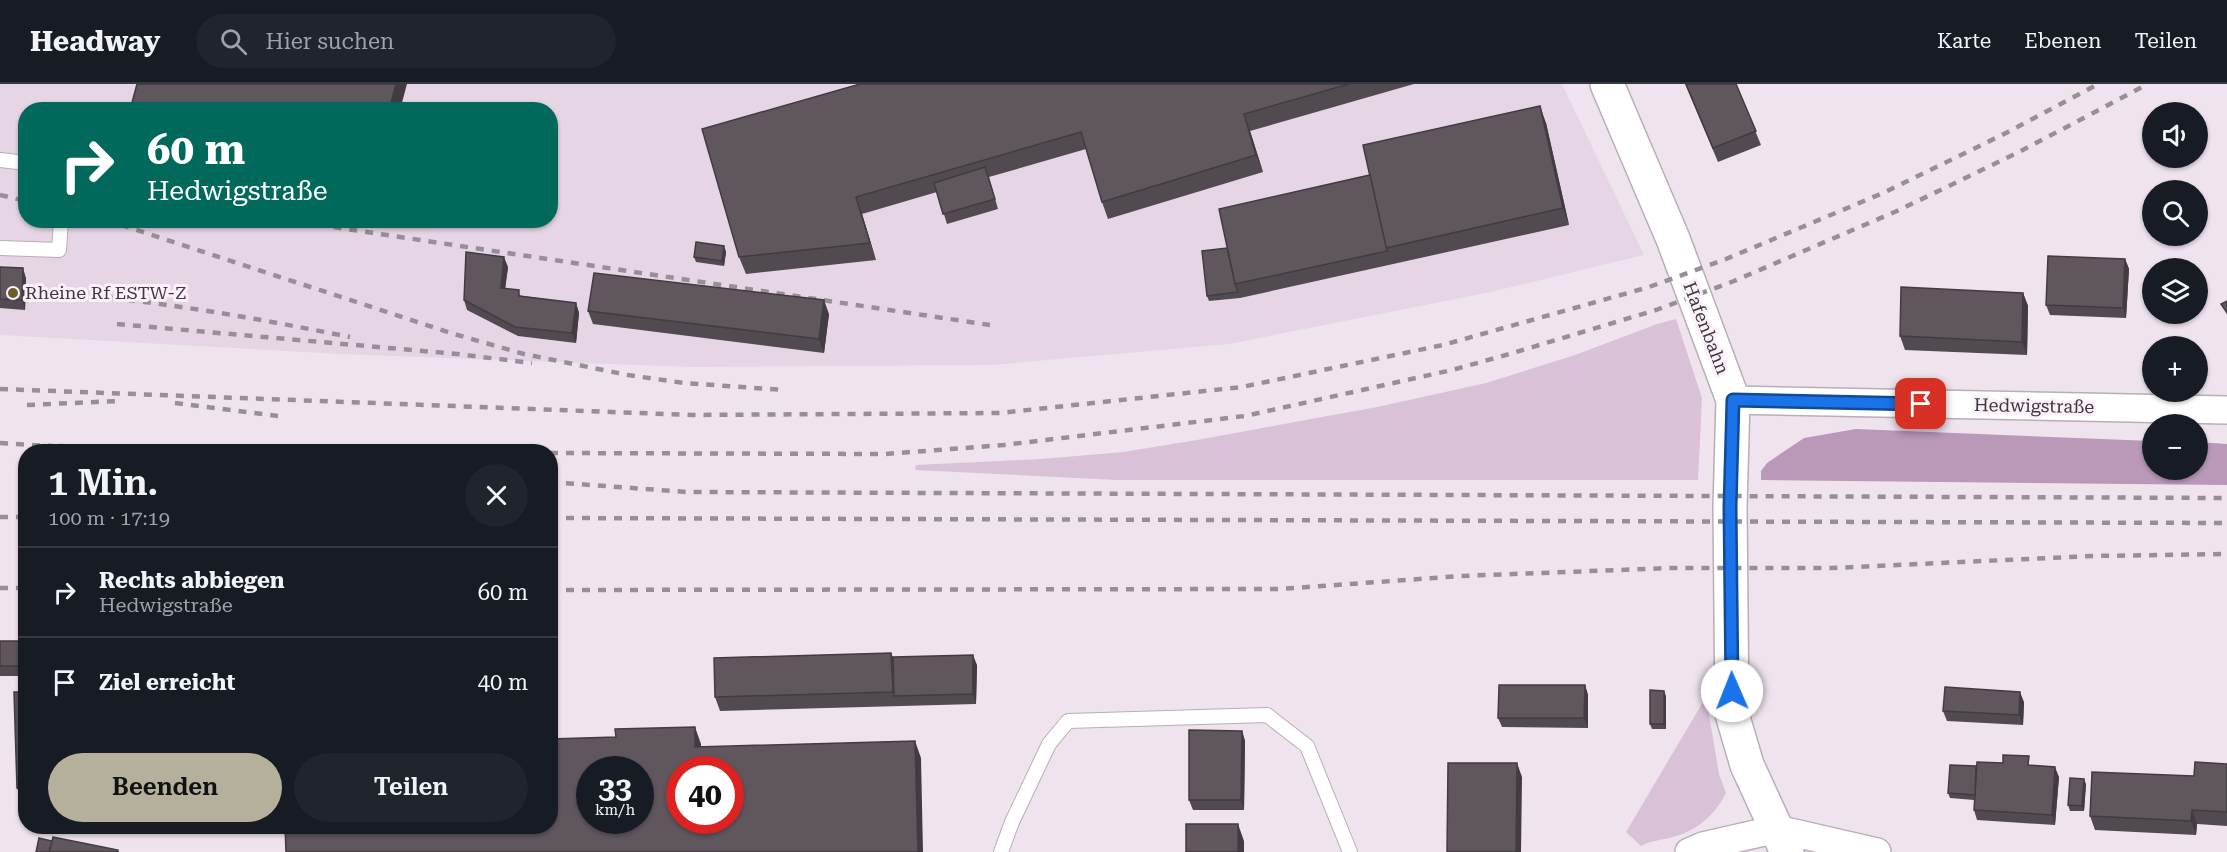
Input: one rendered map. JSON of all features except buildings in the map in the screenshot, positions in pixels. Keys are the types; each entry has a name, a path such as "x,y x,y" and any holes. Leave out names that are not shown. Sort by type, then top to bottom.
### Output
{"street":[{"name":"Hafenbahn","path":"1607,84 1672,239 1733,400 1730,507 1732,714 1747,765 1782,841"},
{"name":"Hedwigstraße","path":"1733,400 2227,410"},
{"path":"1689,852 1703,846 1782,841 1876,852"}],"lane":[{"path":"0,160 18,162"},
{"path":"0,248 59,250 60,228"},
{"path":"1001,852 1012,822 1049,744 1068,721 1267,715 1307,746 1350,852"}],"shaded area":[{"path":"0,84 1562,84 1644,255 1491,292 1229,344 992,365 692,367 340,354 0,335"},
{"path":"1676,319 1702,398 1698,480 1116,480 915,470 916,465 1041,459 1123,452 1377,407 1486,383 1575,355"},
{"path":"1856,429 2142,441 2142,480 2208,480 2208,443 2227,444 2227,485 1761,480 1761,471 1767,463 1804,438"},
{"path":"1706,697 1719,774 1726,793 1711,815 1690,831 1641,846 1626,832"}],"railway":[{"path":"0,389 692,415 1000,413 1242,387 1443,345 1649,287 1726,259 1883,193 2008,132 2098,84"},
{"path":"558,453 885,454 1004,445 1245,416 1452,370 1656,310 1734,281 1897,211 2019,152 2148,84"},
{"path":"0,195 18,199"},
{"path":"130,228 454,334 524,354 628,375 684,383 784,390"},
{"path":"340,228 990,325"},
{"path":"111,298 231,315 350,337"},
{"path":"117,324 457,354 532,363"},
{"path":"27,405 119,401"},
{"path":"175,403 278,416"},
{"path":"0,443 18,444"},
{"path":"558,483 687,492 2227,498"},
{"path":"0,517 18,517"},
{"path":"558,518 2227,523"},
{"path":"558,590 1280,589 1461,576 1671,568 1832,568 2092,556 2227,554"},
{"path":"0,588 18,588"}],"place":[{"name":"Rheine Rf ESTW-Z","path":"13,293"}],"route":[{"path":"1732,691 1730,507 1733,400 1921,404"}]}
